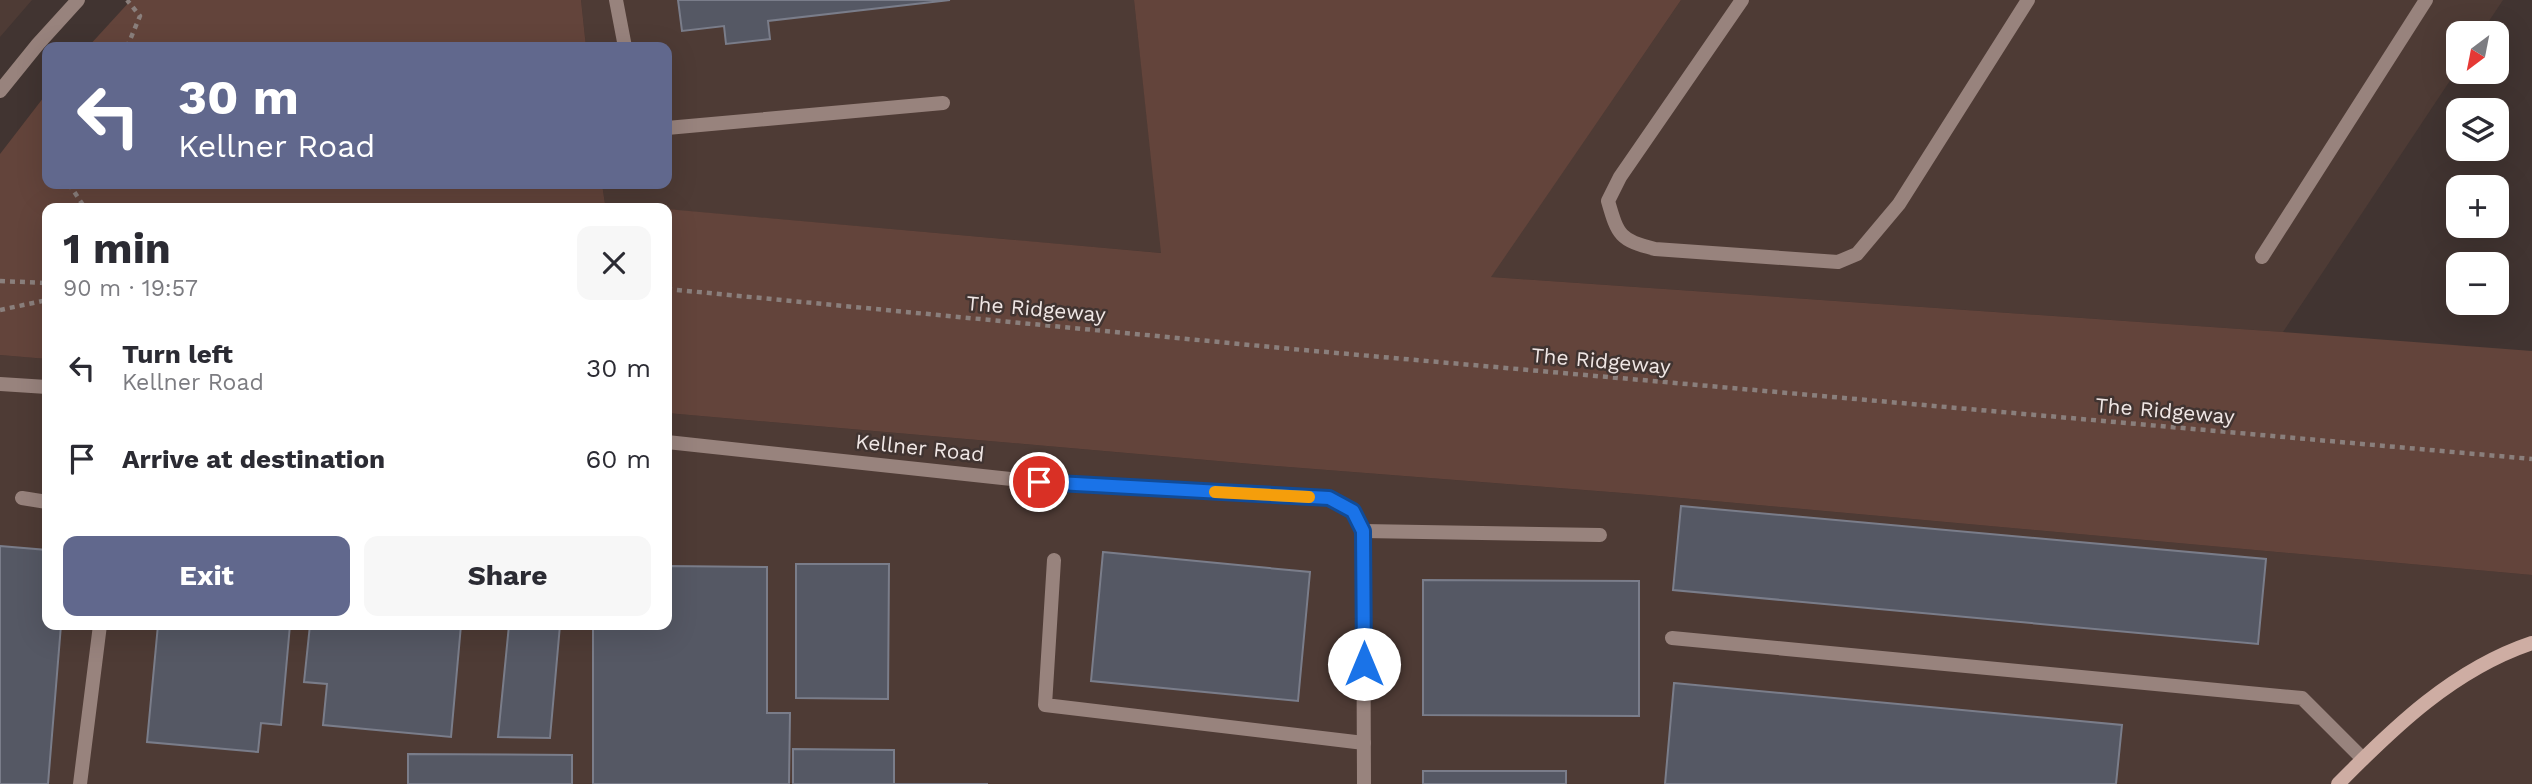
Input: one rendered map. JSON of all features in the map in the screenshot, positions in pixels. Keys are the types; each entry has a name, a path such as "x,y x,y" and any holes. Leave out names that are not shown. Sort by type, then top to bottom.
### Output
{"street":[{"path":"0,91 78,0"},
{"path":"616,0 624,42"},
{"path":"1742,0 1620,177 1608,201 1615,224 1629,242 1655,249 1838,262 1857,254 1899,204 2028,0"},
{"path":"2262,257 2426,0"},
{"path":"672,128 943,103"},
{"path":"0,384 42,387"},
{"name":"Kellner Road","path":"672,443 1039,482 1329,498 1353,511 1363,531"},
{"path":"22,498 42,501"},
{"path":"1364,784 1363,531 1600,536"},
{"path":"1054,560 1045,705 1364,743"},
{"path":"80,784 99,630"},
{"path":"1672,638 2302,698 2362,759"},
{"path":"2337,784 2414,710 2464,675 2507,652 2532,643"}],"path":[{"path":"127,0 140,16 129,42"},
{"path":"0,281 42,283"},
{"name":"The Ridgeway","path":"672,289 1292,349 2532,460"},
{"path":"0,310 42,301"}],"shaded area":[{"path":"0,0 32,0 0,37"},
{"path":"131,0 581,0 585,42 93,42"},
{"path":"581,0 1134,0 1162,253 672,210 672,203 605,203 603,189 672,189 672,42 585,42"},
{"path":"1134,0 1681,0 1491,277 2532,351 2532,575 1648,495 672,413 672,209 1161,253"},
{"path":"1681,0 2503,0 2489,21 2446,21 2448,84 2283,332 1490,277"},
{"path":"42,99 42,189 603,189 605,203 42,203 42,359 0,355 0,154"},
{"path":"0,355 42,359 42,630 672,630 672,413 1648,495 2532,575 2532,784 0,784"}],"building":[{"path":"678,0 950,0 768,21 770,39 726,44 724,26 682,31"},
{"path":"1681,506 2266,559 2258,644 1673,590"},
{"path":"0,546 42,550 42,630 61,630 48,784 0,784"},
{"path":"1103,552 1310,572 1298,701 1091,681"},
{"path":"796,564 889,564 888,699 796,698"},
{"path":"672,566 767,567 767,713 790,713 789,784 593,784 593,630 672,630"},
{"path":"1423,580 1639,581 1639,716 1423,715"},
{"path":"158,630 290,630 281,725 261,723 258,752 147,742"},
{"path":"309,630 461,630 451,737 323,725 327,684 304,682"},
{"path":"509,630 560,630 550,738 498,737"},
{"path":"1674,683 2122,725 2116,784 1665,784"},
{"path":"793,749 894,750 894,784 793,784"},
{"path":"408,754 572,755 572,784 408,784"},
{"path":"1423,771 1566,771 1566,784 1423,784"}],"slow traffic":[{"path":"1215,492 1309,497"}],"route":[{"path":"1039,482 1329,498 1353,511 1363,531 1364,664"}]}
